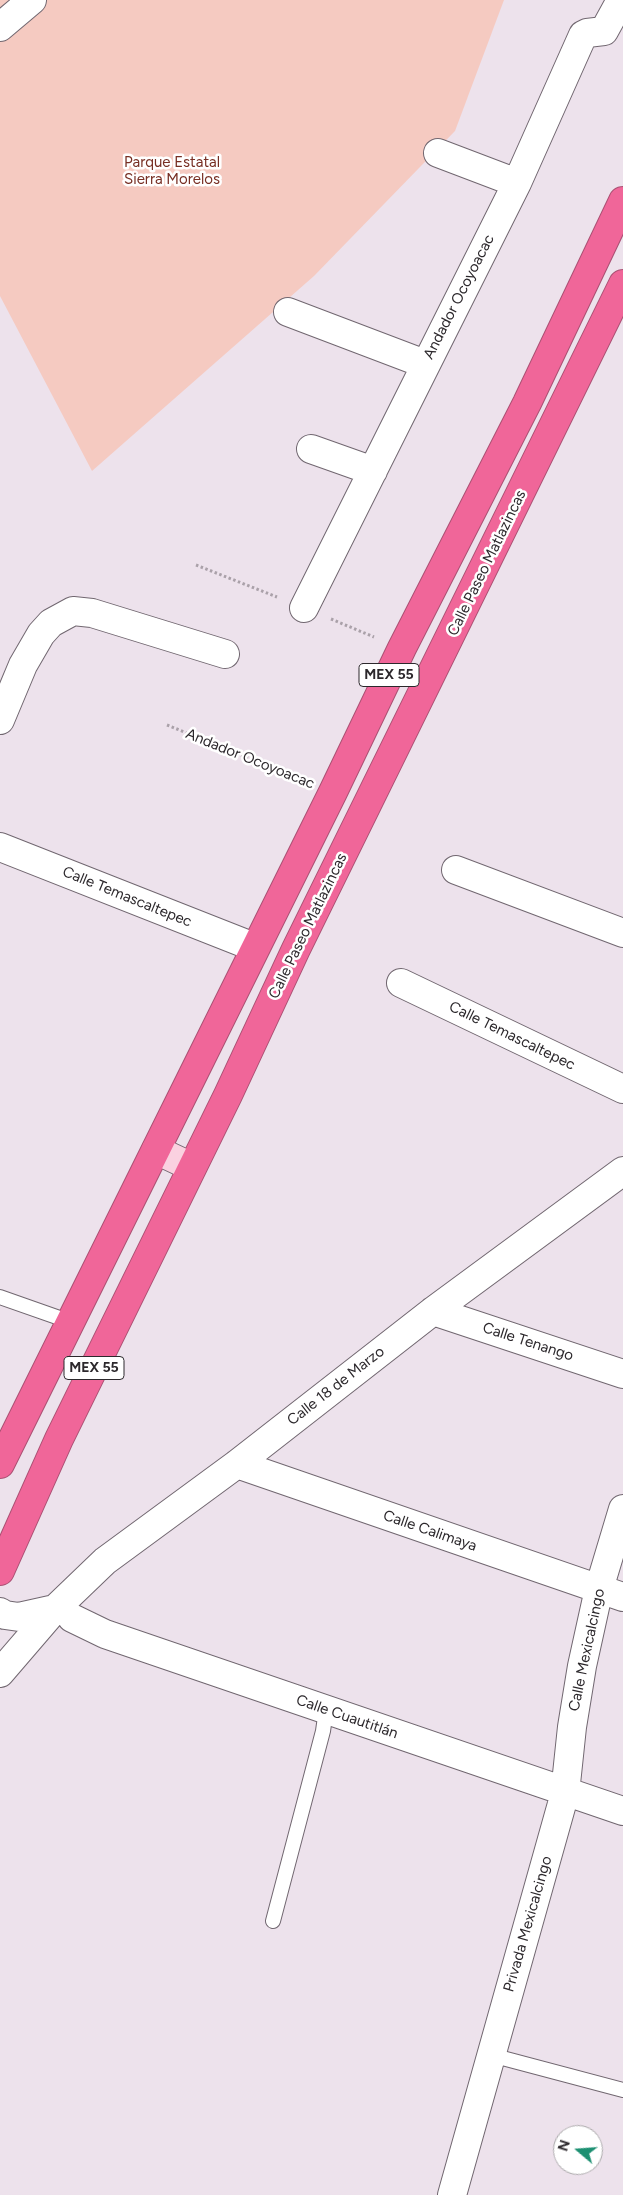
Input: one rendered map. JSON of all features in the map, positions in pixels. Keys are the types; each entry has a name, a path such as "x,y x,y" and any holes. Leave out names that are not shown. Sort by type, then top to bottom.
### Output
{"highway":[{"name":"MEX 55","path":"0,1464 254,948 333,792 402,648 527,403 623,201"},
{"name":"Calle Paseo Matlazincas","path":"0,1571 59,1439 296,949 559,418 623,284"}],"main road":[{"path":"527,403 559,418"},
{"path":"156,1150 192,1167"}],"street":[{"path":"0,27 32,0"},
{"name":"Andador Ocoyoacac","path":"304,608 517,183 583,35 604,31 621,0"},
{"path":"438,153 517,183"},
{"path":"288,312 425,364"},
{"path":"311,449 373,471"},
{"path":"0,720 32,648 51,623 65,614 83,611 92,613 225,654"},
{"name":"Calle Temascaltepec","path":"0,846 254,948"},
{"path":"456,870 623,933"},
{"name":"Calle Temascaltepec","path":"401,983 623,1089"},
{"name":"Calle 18 de Marzo","path":"0,1673 64,1613 105,1561 237,1464 433,1311 623,1172"},
{"name":"Calle Tenango","path":"433,1311 623,1374"},
{"name":"Calle Calimaya","path":"237,1464 611,1593"},
{"name":"Calle Mexicalcingo","path":"565,1792 572,1727 582,1666 611,1593 623,1509"},
{"path":"0,1612 19,1617 64,1613"},
{"name":"Calle Cuautitlán","path":"64,1613 105,1634 623,1811"},
{"name":"Privada Mexicalcingo","path":"452,2195 565,1792"}],"lane":[{"path":"0,1297 71,1322"},
{"path":"273,1921 323,1731 326,1710"},
{"path":"491,2055 623,2090"}],"path":[{"name":"Andador Ocoyoacac","path":"167,726 333,792"}],"green space":[{"name":"Parque Estatal Sierra Morelos","path":"0,0 504,0 455,131 314,276 92,471 0,296"}]}
